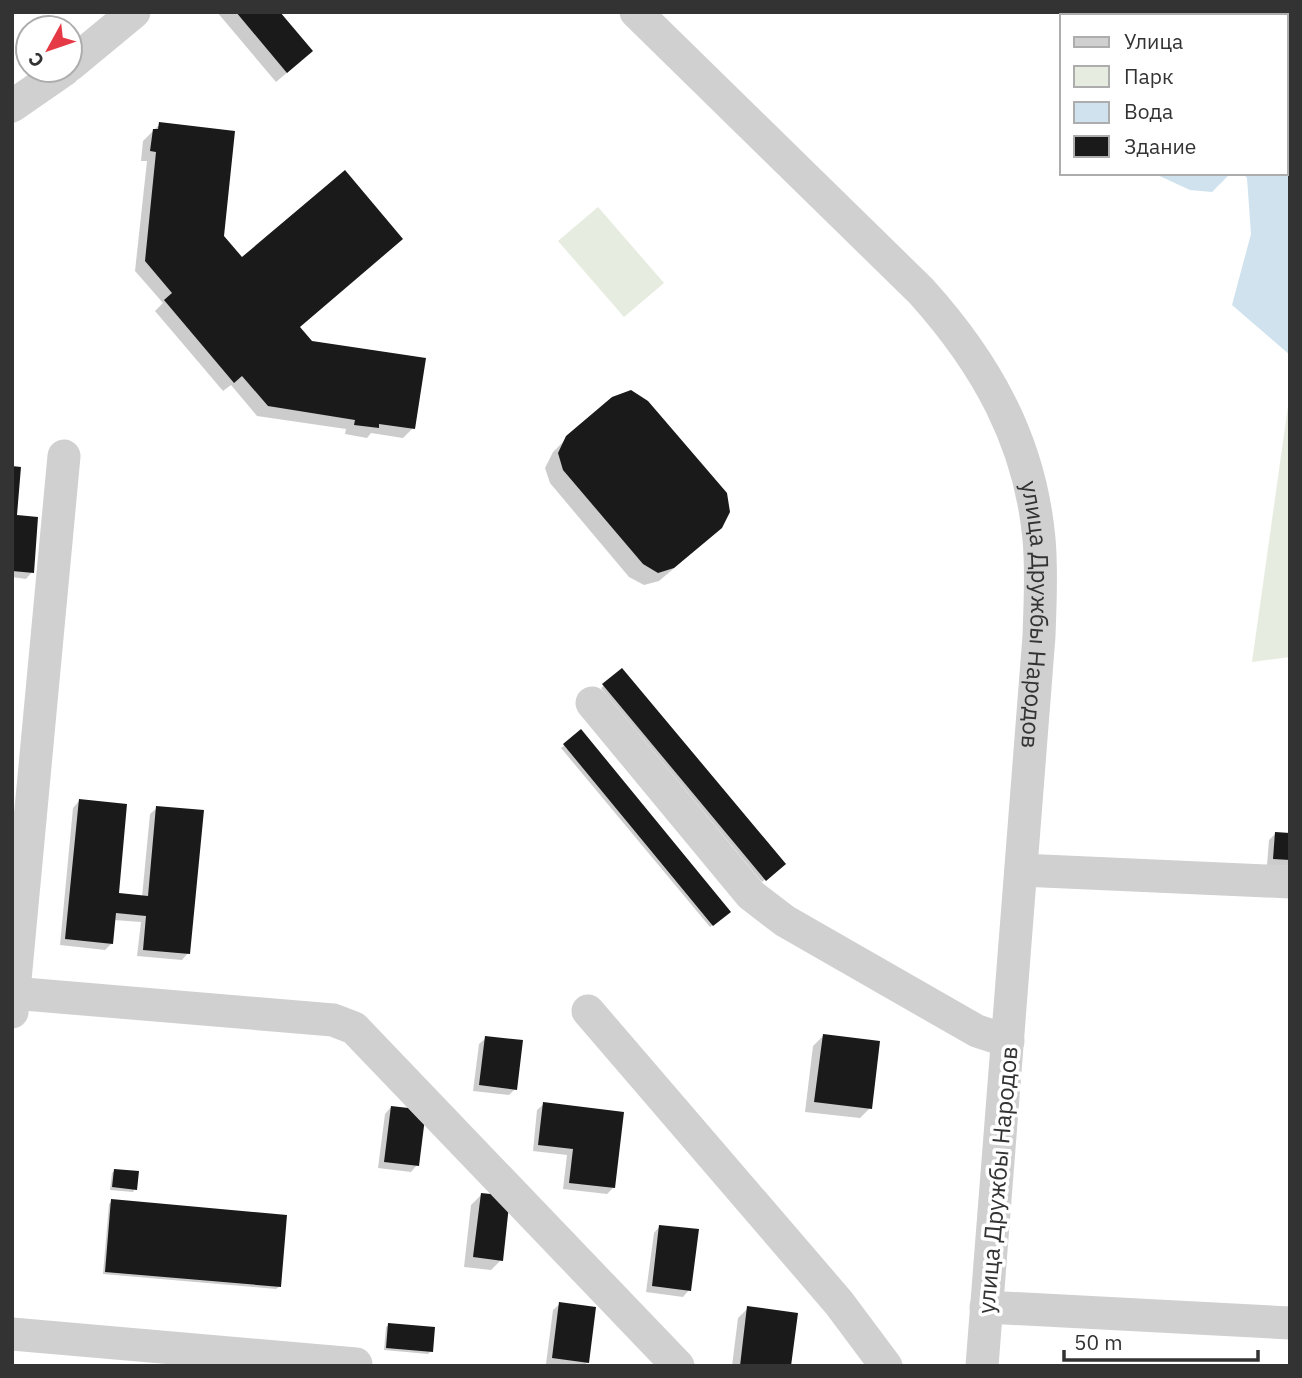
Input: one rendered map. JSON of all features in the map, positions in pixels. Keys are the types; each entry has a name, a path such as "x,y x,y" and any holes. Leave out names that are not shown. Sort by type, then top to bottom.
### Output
{"street":[{"path":"84,53 134,12"},
{"name":"улица Дружбы Народов","path":"636,12 949,322 992,385 1010,421 1024,461 1039,539 1041,591 982,1366"},
{"path":"12,106 44,84"},
{"path":"64,456 13,999 333,1020 354,1028 678,1366"},
{"path":"592,703 751,895 766,908 977,1031 1008,1041"},
{"path":"1021,870 1290,882"},
{"path":"588,1011 839,1303 886,1366"},
{"path":"986,1307 1290,1323"},
{"path":"12,1334 134,1355 356,1364"}],"green space":[{"path":"598,207 664,283 624,317 558,241"},
{"path":"1290,392 1290,657 1252,662"}],"water":[{"path":"1290,12 1290,355 1232,305 1251,234 1245,175 1288,175 1288,14 1108,14"},
{"path":"1157,175 1229,175 1212,192 1190,190"}],"building":[{"path":"236,12 280,12 313,51 287,73"},
{"path":"159,122 235,131 224,236 242,257 345,170 403,239 300,327 312,341 426,358 415,429 379,424 379,428 354,425 355,420 268,406 242,376 234,383 164,300 172,293 145,261 156,152 150,151 153,129 158,129"},
{"path":"631,390 648,401 727,493 730,512 722,528 674,568 658,573 643,564 563,470 558,453 566,436 612,397"},
{"path":"12,466 21,467 17,515 38,517 34,573 12,571"},
{"path":"622,668 786,864 766,881 602,684"},
{"path":"581,729 731,912 713,926 563,744"},
{"path":"79,799 127,804 119,893 148,896 156,806 204,810 190,954 143,950 146,916 116,913 113,944 65,939"},
{"path":"1275,832 1290,833 1290,860 1273,859"},
{"path":"823,1034 880,1041 872,1109 814,1102"},
{"path":"485,1036 523,1040 517,1090 479,1085"},
{"path":"543,1102 624,1112 615,1188 569,1183 573,1149 538,1145"},
{"path":"391,1106 426,1110 419,1166 384,1162"},
{"path":"114,1169 139,1171 137,1190 112,1187"},
{"path":"481,1193 510,1196 503,1261 473,1257"},
{"path":"111,1199 287,1215 281,1287 105,1272"},
{"path":"659,1225 699,1229 691,1291 652,1286"},
{"path":"559,1302 596,1307 589,1363 552,1358"},
{"path":"747,1306 798,1313 791,1366 740,1366"},
{"path":"388,1323 435,1327 433,1352 386,1348"}]}
